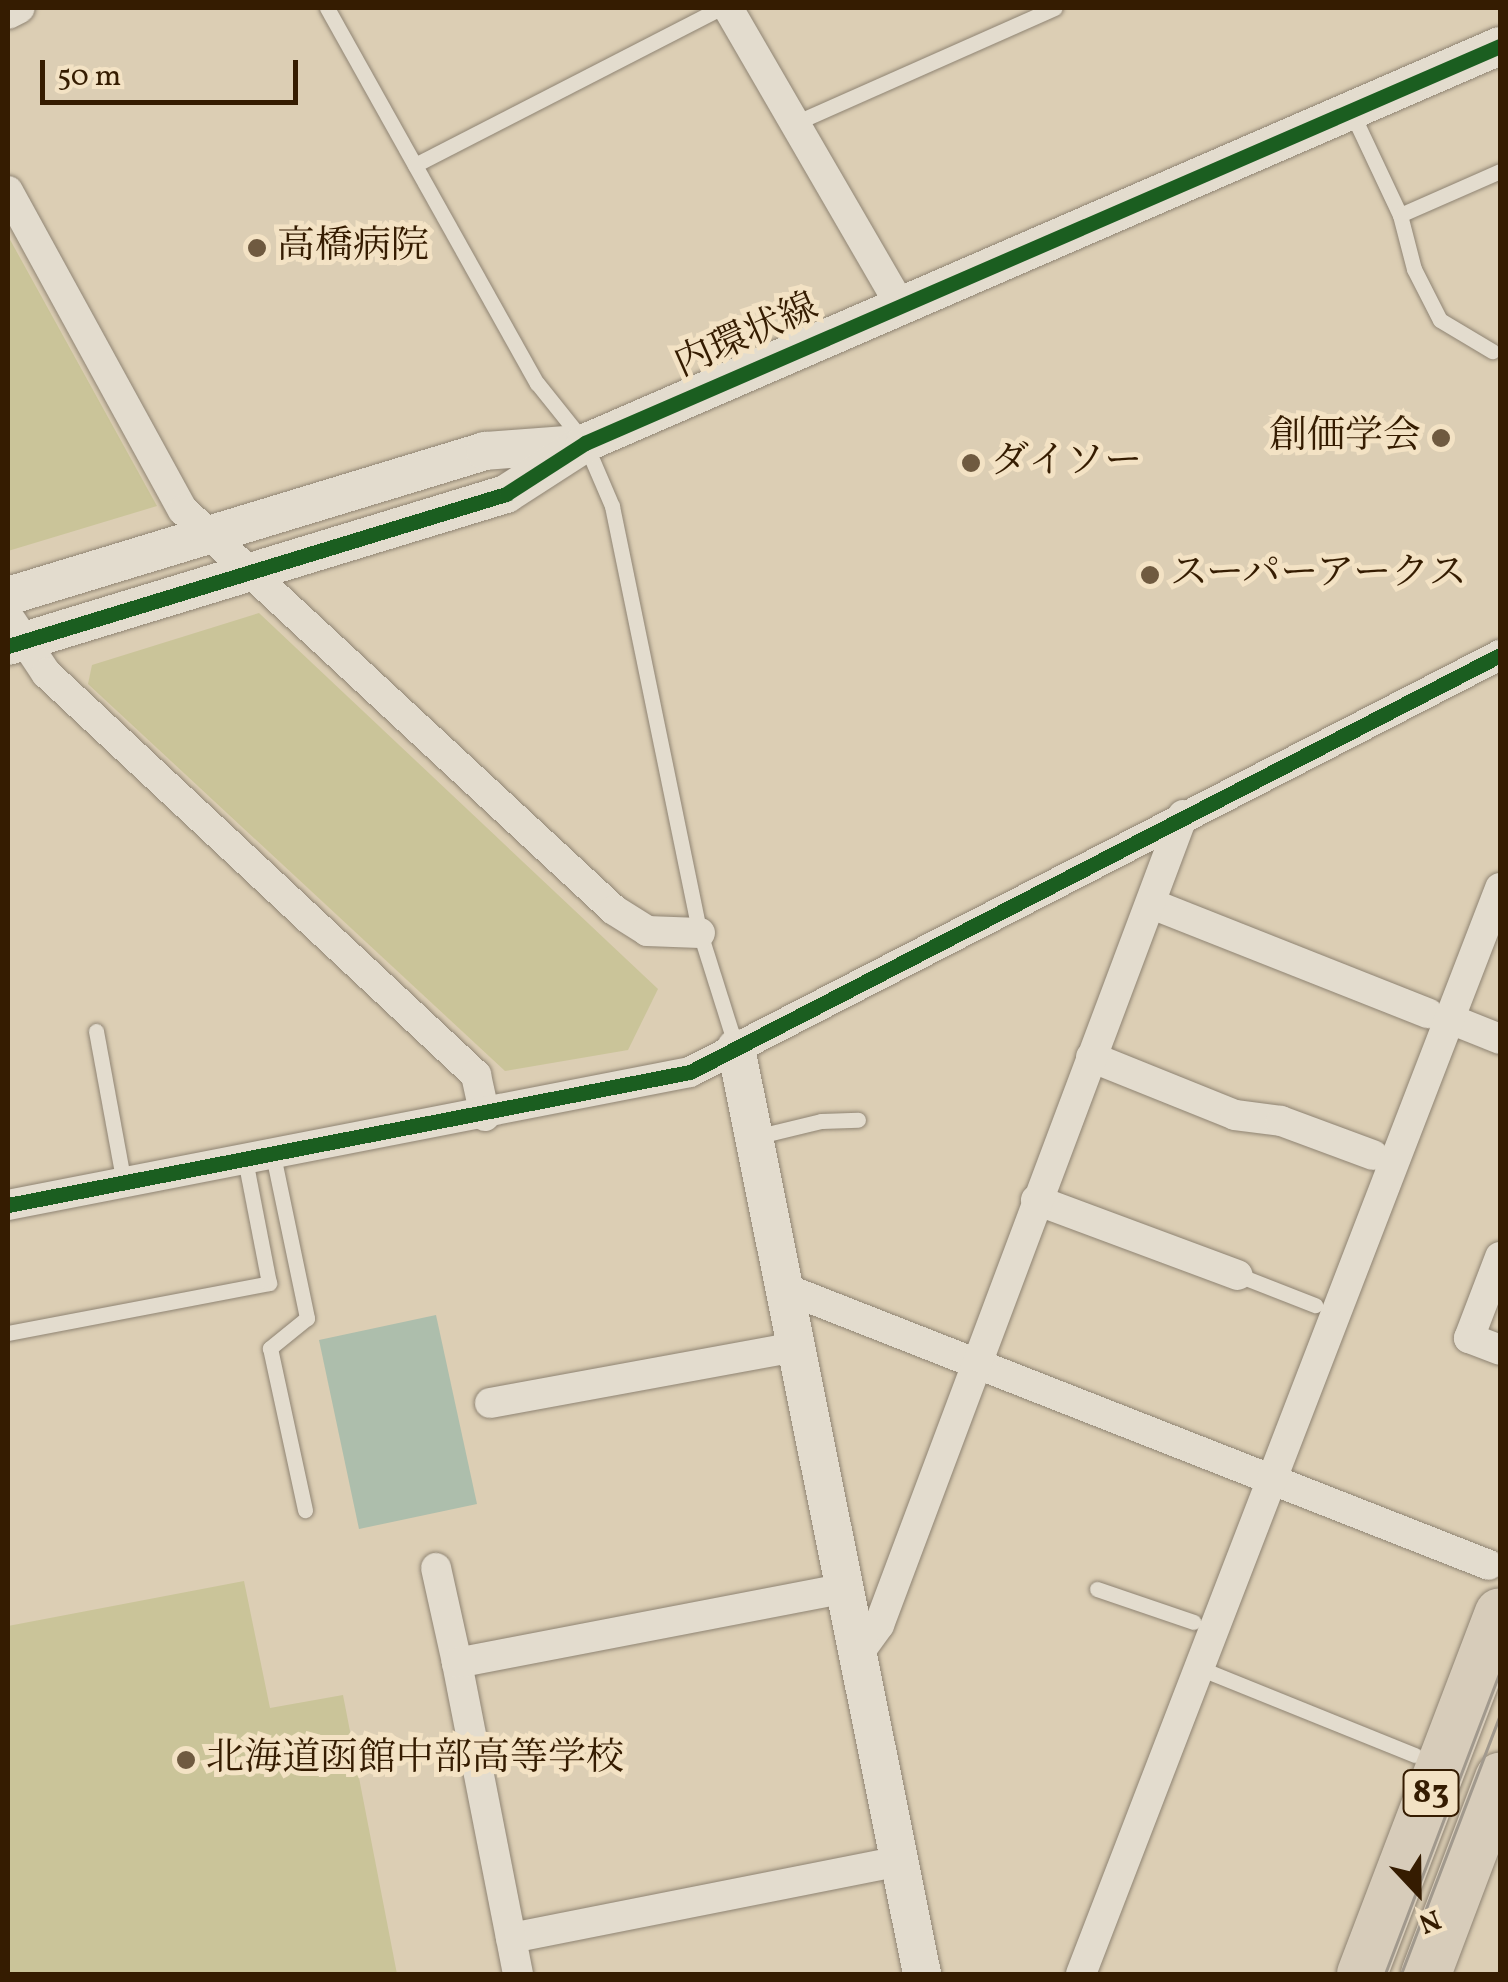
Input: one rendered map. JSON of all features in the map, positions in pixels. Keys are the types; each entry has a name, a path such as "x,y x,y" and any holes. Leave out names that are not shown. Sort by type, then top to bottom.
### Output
{"main road":[{"name":"83","path":"1362,1974 1495,1589"},
{"name":"83","path":"1426,1974 1500,1778"}],"street":[{"path":"8,14 20,8"},
{"path":"725,8 900,305"},
{"name":"内環状線","path":"12,635 254,571 506,494 585,443 1500,46"},
{"path":"8,191 183,510 254,571 614,910 647,931 700,933"},
{"name":"内環状線","path":"8,596 485,451 585,443"},
{"path":"12,635 46,673 476,1075 486,1116"},
{"path":"8,1205 486,1116 690,1072 1500,655"},
{"path":"858,1654 878,1625 973,1363 1183,815"},
{"path":"1081,1974 1270,1479 1439,1016 1500,888"},
{"path":"1152,904 1500,1039"},
{"path":"736,1048 922,1974"},
{"path":"1091,1057 1235,1114 1281,1121 1373,1155"},
{"path":"1036,1200 1238,1275"},
{"path":"1500,1258 1470,1338 1500,1350"},
{"path":"784,1288 1270,1479 1495,1589"},
{"path":"490,1403 796,1347"},
{"path":"436,1568 518,1974"},
{"path":"456,1663 845,1588"},
{"path":"511,1938 899,1862"}],"lane":[{"path":"329,8 537,383 585,443 612,506 700,933 736,1048"},
{"path":"415,165 725,8"},
{"path":"795,122 1056,8"},
{"path":"1351,111 1400,215 1414,269 1440,320 1492,350"},
{"path":"1400,215 1500,171"},
{"path":"96,1031 124,1183"},
{"path":"755,1137 821,1121 858,1120"},
{"path":"8,1333 269,1282 259,1158"},
{"path":"259,1158 307,1318 270,1348 305,1510"},
{"path":"1238,1275 1315,1305"},
{"path":"1097,1589 1194,1622"},
{"path":"1197,1667 1415,1755"}],"shaded area":[{"path":"8,236 157,506 8,551"},
{"path":"259,613 658,989 628,1050 505,1071 88,684 92,665"},
{"path":"436,1315 477,1504 359,1529 319,1340"},
{"path":"244,1581 270,1708 343,1695 397,1974 8,1974 8,1626"}],"tram line":[{"path":"1385,1974 1500,1672"},
{"path":"1401,1974 1500,1715"}],"cycle path":[{"path":"8,646 506,494 585,443 1500,46"},
{"path":"8,1205 690,1072 1500,655"}],"place":[{"name":"高橋病院","path":"257,248"},
{"name":"創価学会","path":"1441,438"},
{"name":"ダイソー","path":"971,463"},
{"name":"スーパーアークス","path":"1150,575"},
{"name":"北海道函館中部高等学校","path":"186,1760"}]}
